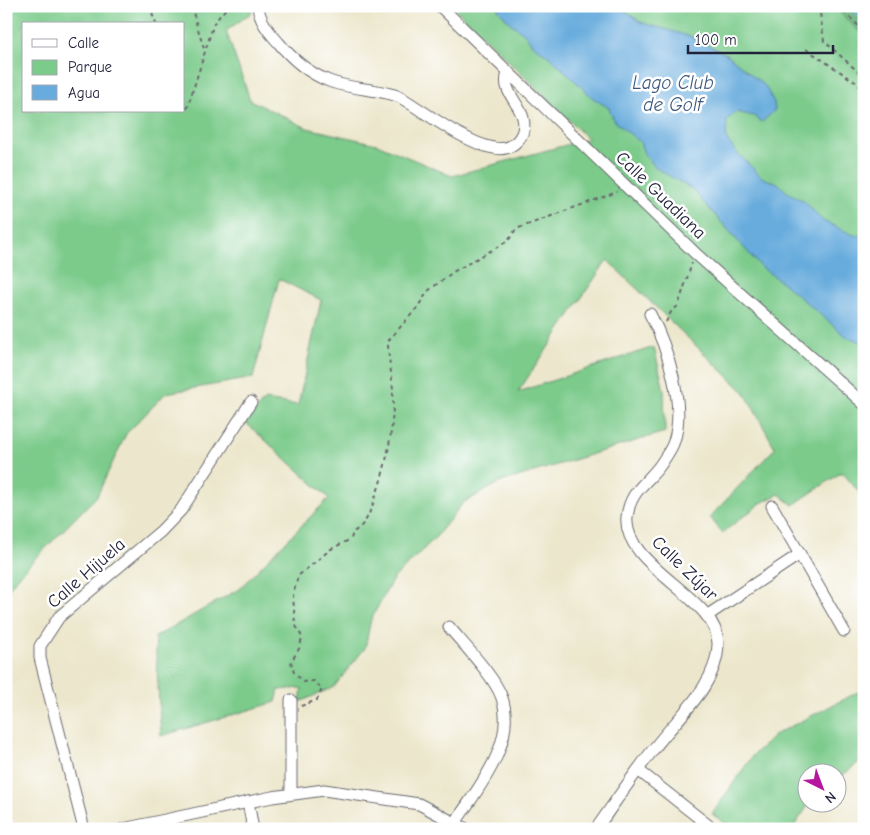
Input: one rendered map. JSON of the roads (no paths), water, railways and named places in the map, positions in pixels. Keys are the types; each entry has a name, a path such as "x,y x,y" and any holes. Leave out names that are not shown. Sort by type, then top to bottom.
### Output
{"street":[{"path":"258,6 259,16 270,34 293,59 306,69 329,81 388,92 400,97 473,141 494,148 504,149 513,145 521,136 524,125 523,117 507,90 505,80 508,73"},
{"name":"Calle Guadiana","path":"440,6 696,254 864,404"},
{"name":"Calle Zújar","path":"596,829 638,770 693,701 716,665 718,642 708,615 646,560 631,536 626,519 630,504 638,488 660,466 674,442 678,411 669,365 658,328 650,314"},
{"name":"Calle Hijuela","path":"84,829 40,658 40,646 59,617 161,531 181,510 251,402"},
{"path":"772,506 844,631"},
{"path":"708,615 800,554"},
{"path":"123,829 248,802 324,790 419,804 460,826 496,759 505,728 502,698 484,670 449,627"},
{"path":"291,704 291,794"},
{"path":"638,770 713,829"},
{"path":"248,802 253,829"}],"water":[{"name":"Lago Club de Golf","path":"496,6 620,6 640,22 692,37 728,55 765,86 774,102 775,110 762,122 754,116 736,112 727,120 726,138 735,151 763,178 778,183 787,192 804,201 823,221 856,236 864,234 864,343 847,337 761,267 692,189 656,168 644,154 640,142 614,121 609,108 593,98 552,59 531,43 525,34 509,22"}],"waterway":[{"path":"861,6 864,9"}]}
